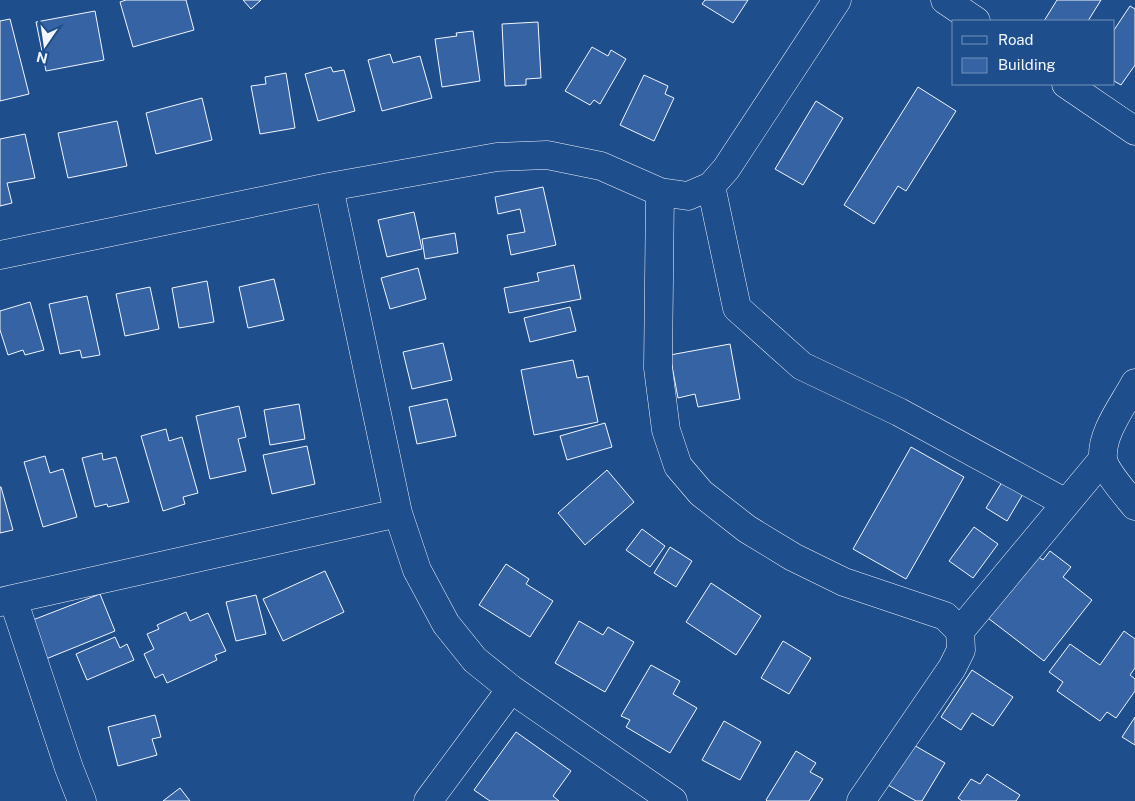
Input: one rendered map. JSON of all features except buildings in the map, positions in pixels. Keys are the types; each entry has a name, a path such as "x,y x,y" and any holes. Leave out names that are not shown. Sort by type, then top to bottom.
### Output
{"street":[{"path":"0,255 329,187 497,157 547,155 600,166 660,192 688,196 711,186 726,169 837,0"},
{"path":"945,0 975,20"},
{"path":"1067,85 1135,131"},
{"path":"711,186 737,308 802,366 899,412 1066,503"},
{"path":"329,187 398,513 417,570 446,624 476,660 510,689 673,801"},
{"path":"660,192 658,368 666,430 678,466 701,493 747,529 793,557 844,582 945,616 960,631 961,650 952,668 862,801"},
{"path":"960,631 1103,459 1106,435 1135,384"},
{"path":"1103,459 1115,480 1135,506"},
{"path":"82,801 7,601 398,513"},
{"path":"428,801 510,689"}]}
